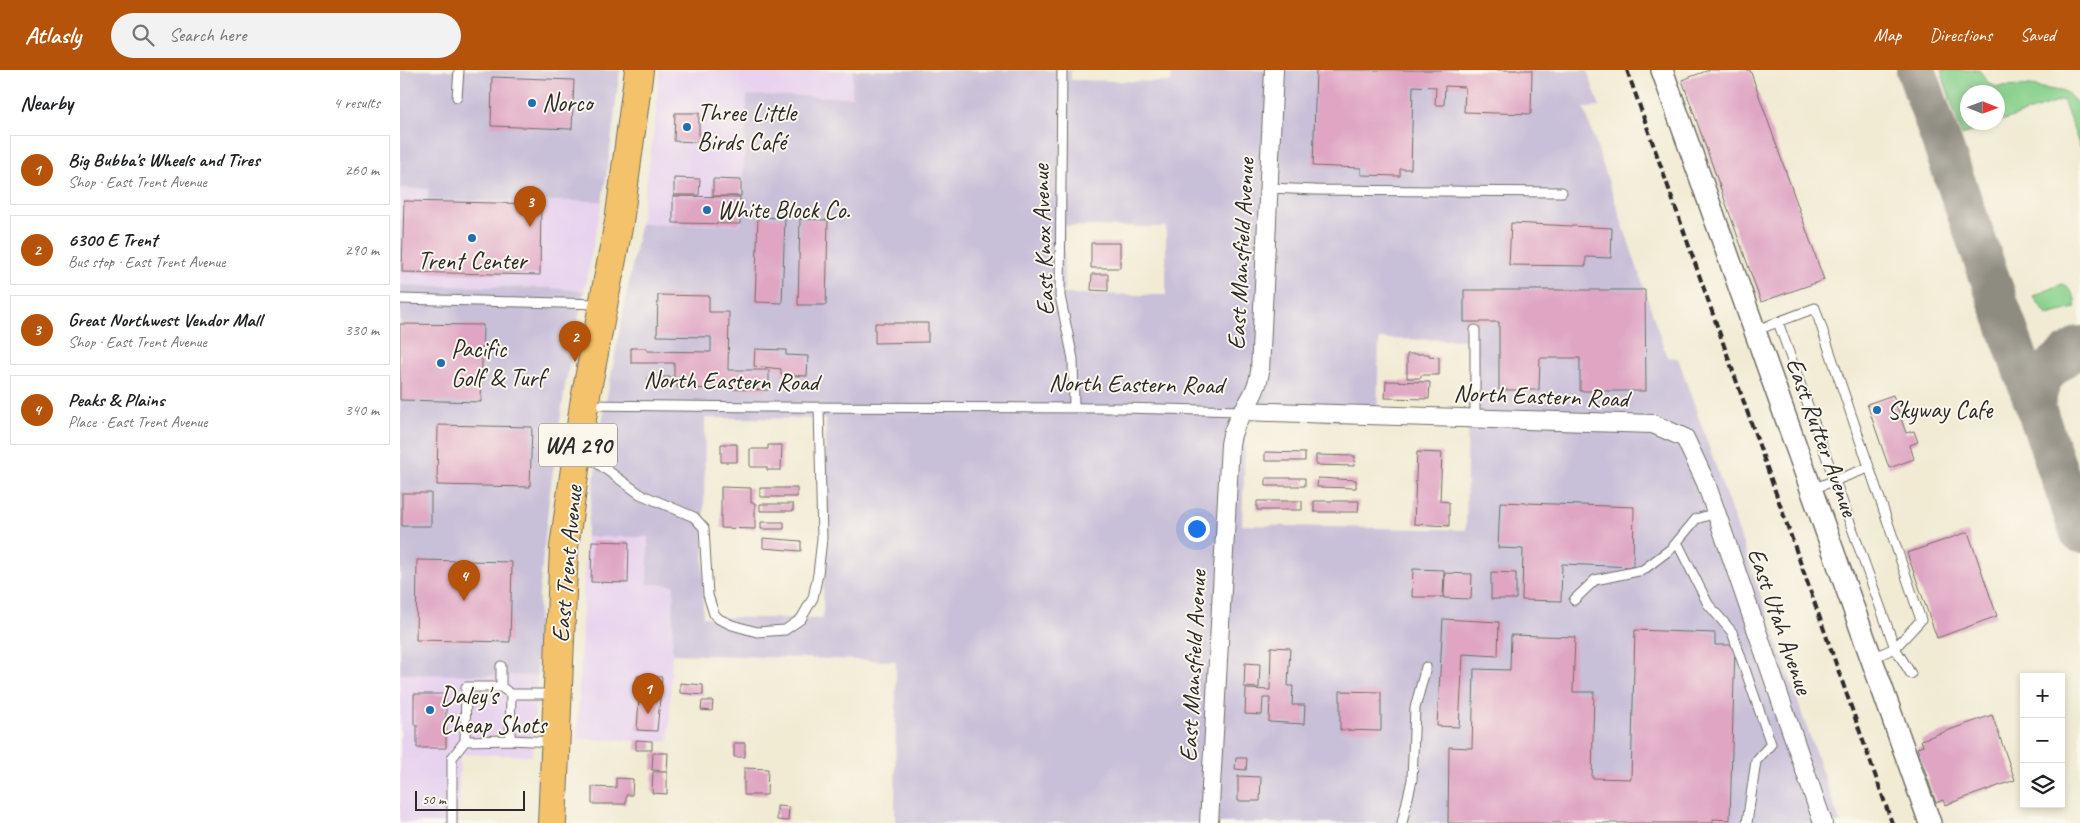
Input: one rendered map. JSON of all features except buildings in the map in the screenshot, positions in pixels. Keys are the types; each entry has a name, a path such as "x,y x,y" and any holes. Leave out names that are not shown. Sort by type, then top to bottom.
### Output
{"main road":[{"name":"East Trent Avenue","path":"552,823 564,546 584,405 619,222 639,70"}],"street":[{"name":"East Mansfield Avenue","path":"1209,823 1230,444 1234,426 1255,392 1260,372 1274,70"},
{"name":"East Rutter Avenue","path":"1662,70 1930,823"},
{"name":"North Eastern Road","path":"1242,411 1653,424 1684,438"},
{"name":"East Utah Avenue","path":"1684,438 1706,483 1823,823"}],"lane":[{"path":"457,97 459,70"},
{"name":"East Knox Avenue","path":"1062,70 1059,287 1073,359 1074,408"},
{"path":"1270,188 1562,192"},
{"path":"400,299 603,304"},
{"path":"1754,331 1815,308 1921,620 1895,648 1872,658"},
{"path":"1778,322 1895,648 1911,674"},
{"path":"1474,419 1475,330"},
{"name":"North Eastern Road","path":"584,405 1242,411"},
{"path":"578,449 640,494 694,517 704,528 708,595 714,614 719,619 732,626 757,632 784,630 801,619 813,598 818,574 822,538 819,408"},
{"path":"1812,490 1868,468"},
{"path":"1574,600 1595,580 1643,570 1672,548 1696,519 1716,513"},
{"path":"1677,542 1708,604 1732,632 1771,744 1756,761 1747,823"},
{"path":"501,666 501,687"},
{"path":"1402,823 1412,780 1415,708 1426,667"},
{"path":"452,823 452,758 465,741 466,687 501,687 511,694 558,694"},
{"path":"510,740 511,694"},
{"path":"465,741 556,742"}],"shaded area":[{"path":"400,70 620,70 602,201 428,201 428,189 400,188"},
{"path":"660,70 853,70 852,97 747,95 742,225 640,224 654,130"},
{"path":"853,70 1071,70 1071,80 1171,82 1172,70 1587,70 1600,107 1584,108 1667,357 1678,358 1840,823 895,823 896,661 672,654 674,585 647,584 648,537 586,537 603,417 640,224 741,225 747,95 852,97","holes":["1064,226 1166,227 1166,295 1064,294","1379,339 1469,340 1466,530 1242,525 1246,418 1377,423","705,418 826,419 823,619 703,617"]},
{"path":"400,188 428,189 429,201 602,201 584,291 552,288 400,285"},
{"path":"400,285 552,288 584,291 565,386 549,499 539,594 537,676 400,674"},
{"path":"586,537 648,537 647,584 674,585 669,742 577,739"},
{"path":"400,674 537,676 532,756 460,754 458,823 400,823"}],"green space":[{"path":"1941,70 1979,70 1992,85 1960,85 1960,129"},
{"path":"2030,86 2066,92 2080,106 2080,147 2063,100 2005,120 2005,87"},
{"path":"1960,130 1977,130 1962,135"},
{"path":"2062,284 2073,294 2075,308 2047,315 2033,296"}],"taxiway":[{"path":"1916,70 2080,533"},
{"path":"2036,410 2039,387 2043,379 2054,365 2080,346"}],"railway":[{"path":"1627,70 1892,823"}],"place":[{"name":"Norco","path":"532,103"},
{"name":"Three Little Birds Café","path":"687,127"},
{"name":"White Block Co.","path":"707,210"},
{"name":"Great Northwest Vendor Mall","path":"530,227"},
{"name":"Trent Center","path":"472,238"},
{"name":"6300 E Trent","path":"575,362"},
{"name":"Pacific Golf & Turf","path":"441,363"},
{"name":"Skyway Cafe","path":"1877,410"},
{"name":"Peaks & Plains","path":"464,601"},
{"name":"Daley's Cheap Shots","path":"430,710"},
{"name":"Big Bubba's Wheels and Tires","path":"648,714"}]}
